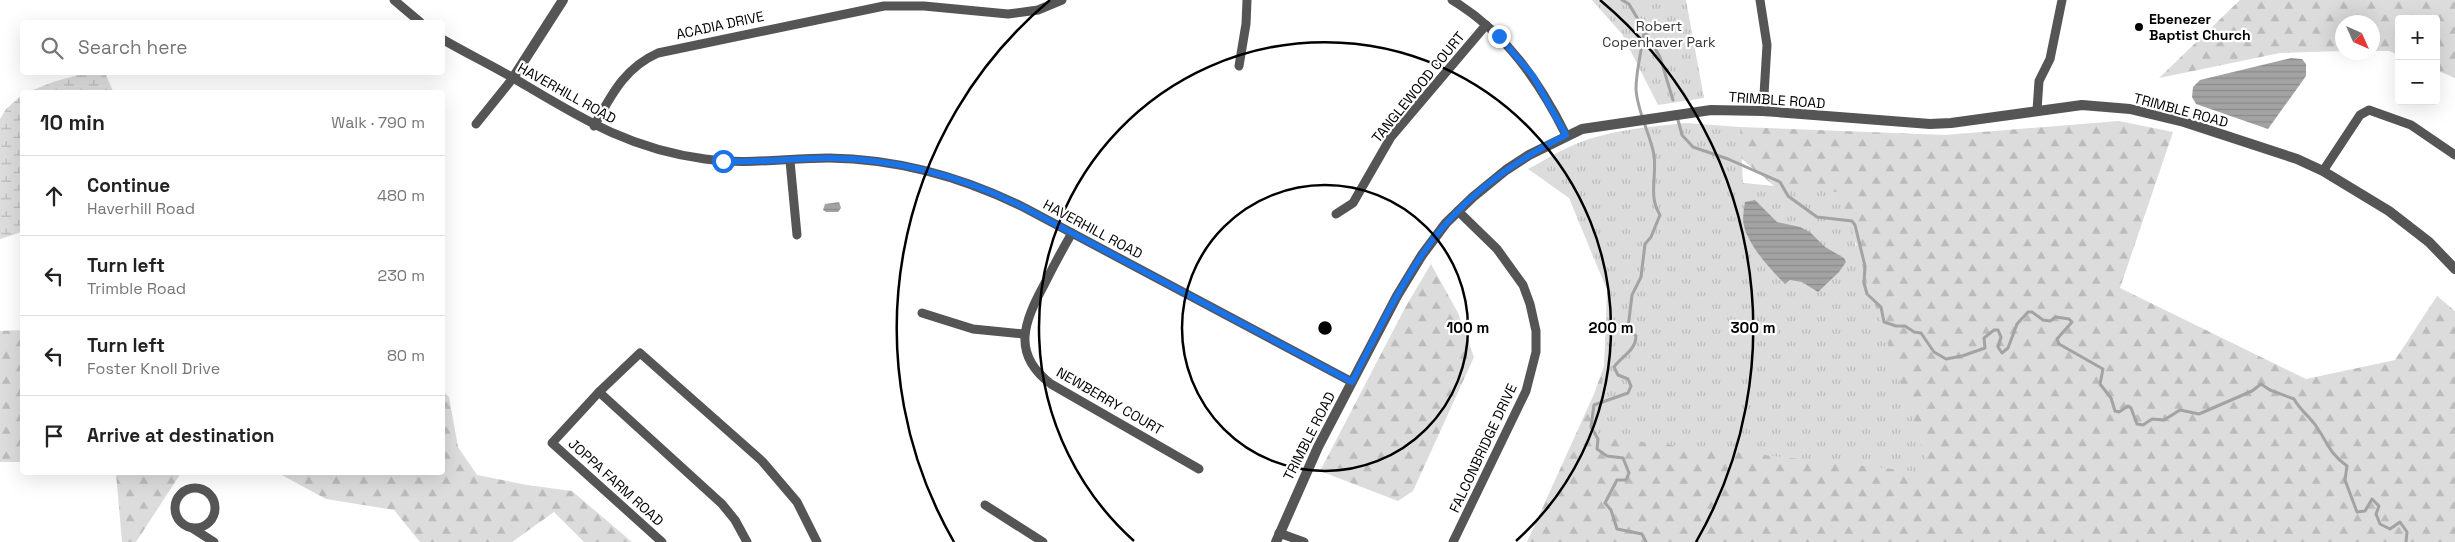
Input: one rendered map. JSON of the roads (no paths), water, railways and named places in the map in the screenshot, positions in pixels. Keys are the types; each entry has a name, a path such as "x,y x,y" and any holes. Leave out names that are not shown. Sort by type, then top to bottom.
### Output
{"street":[{"path":"394,0 418,20"},
{"path":"476,124 513,78 564,0"},
{"name":"ACADIA DRIVE","path":"594,126 619,82 628,71 646,58 668,50 884,6 924,6 1008,14 1038,10 1062,0"},
{"path":"1239,66 1246,24 1247,0"},
{"path":"1452,0 1486,25 1533,76 1566,135"},
{"path":"1760,0 1767,46 1763,111"},
{"path":"2037,110 2037,89 2050,58 2062,0"},
{"name":"TANGLEWOOD COURT","path":"1336,214 1353,203 1391,137 1486,25"},
{"name":"HAVERHILL ROAD","path":"445,41 594,126 655,149 697,158 735,162 827,158 868,160 924,170 954,178 1001,196 1352,382"},
{"name":"TRIMBLE ROAD","path":"1278,538 1314,454 1409,275 1433,240 1458,211 1506,170 1566,135 1600,125 1696,112 1763,111 1930,124 1984,119 2082,105 2130,109 2208,130 2297,159 2323,171 2389,211 2429,242 2455,269"},
{"path":"2323,171 2360,115 2369,110 2411,125 2455,155"},
{"path":"790,161 797,236"},
{"name":"FALCONBRIDGE DRIVE","path":"1453,542 1526,391 1536,352 1536,331 1530,304 1523,285 1497,249 1458,211"},
{"name":"NEWBERRY COURT","path":"1072,233 1033,304 1024,334 1031,364 1042,378 1200,469"},
{"path":"922,313 973,329 1024,334"},
{"path":"747,542 735,520 722,504 599,392 640,353 762,461 797,502 817,542"},
{"name":"JOPPA FARM ROAD","path":"599,392 552,443 662,542"},
{"path":"192,528 205,525 213,515 215,508 211,496 200,488 193,488 181,493 175,505 177,517 192,528 214,542"},
{"path":"985,504 1043,542"},
{"path":"1278,538 1304,542"}],"waterway":[{"path":"1622,0 1629,4 1660,57 1673,100"},
{"path":"1644,31 1636,89 1639,106 1654,155 1654,201 1660,215 1651,237 1645,244 1641,277 1632,295 1628,328 1636,336 1634,345 1614,367 1618,375 1628,379 1631,386 1628,393 1594,405 1591,427 1598,439 1597,449 1607,456 1623,458 1629,473 1626,480 1617,480 1605,503 1611,510 1617,529 1642,534 1646,542"},
{"path":"1678,120 1682,135 1693,147 1728,159 1780,182 1788,196 1817,217 1852,221 1855,225 1865,266 1864,283 1867,294 1881,307 1884,322 1896,326 1905,326 1914,332 1921,333 1934,352 1946,359 1985,348 1984,338 1994,330 1998,330 2001,337 1998,347 2002,353 2008,348 2017,324 2028,312 2032,312 2043,320 2050,321 2056,317 2069,319 2072,322 2057,339 2059,344 2103,369 2100,384 2111,398 2115,411 2119,412 2128,406 2131,408 2137,424 2143,425 2152,419 2164,420 2180,410 2199,414 2252,391 2261,384 2270,390 2294,399 2316,426 2332,452 2347,466 2345,480 2357,512 2365,511 2372,499 2379,506 2376,514 2380,524 2390,529 2400,522 2407,532 2406,542"}],"place":[{"name":"Ebenezer Baptist Church","path":"2139,27"}],"park label":[{"name":"Robert Copenhaver Park","path":"1659,34"}]}
